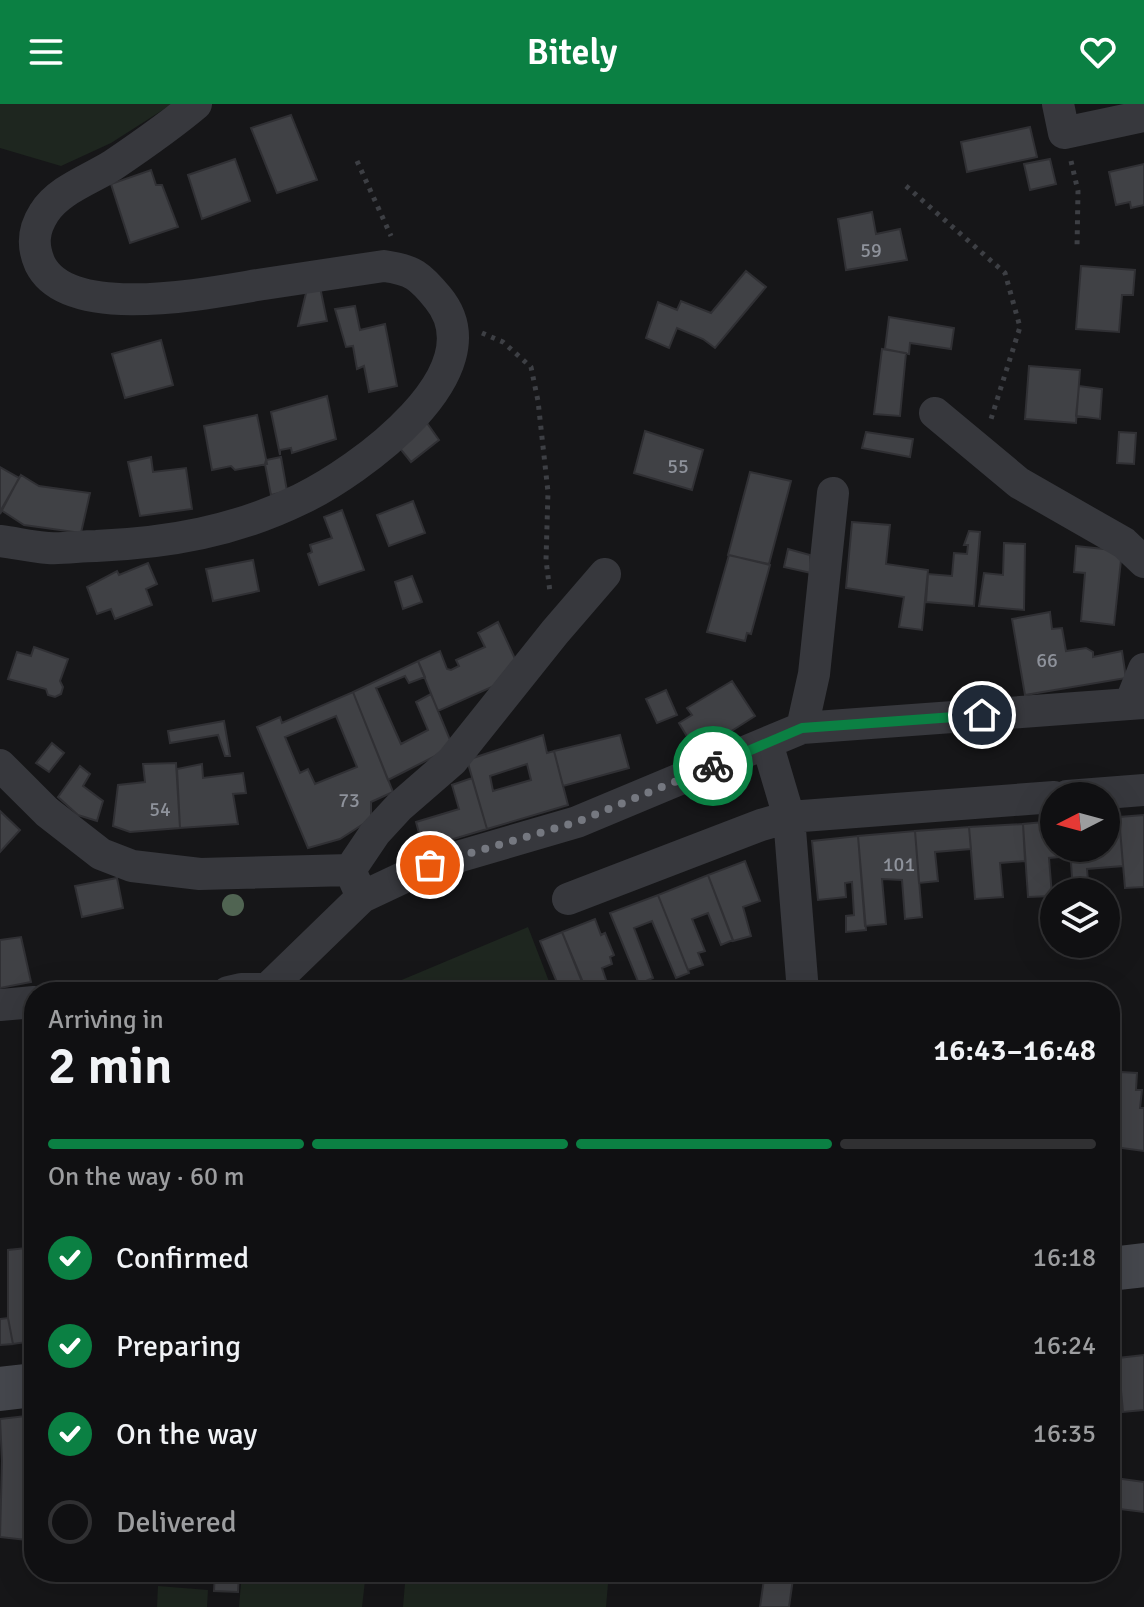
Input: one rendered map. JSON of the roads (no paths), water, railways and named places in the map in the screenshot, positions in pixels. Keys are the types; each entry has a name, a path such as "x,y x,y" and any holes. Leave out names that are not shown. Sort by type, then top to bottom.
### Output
{"street":[{"path":"0,541 48,548 138,544 176,539 240,524 303,498 367,459 423,408 445,371 452,344 450,319 443,304 423,279 407,269 384,266 161,300 105,298 66,287 44,272 33,249 36,230 44,212 60,196 112,165 196,104"},
{"path":"1061,118 1144,116"},
{"path":"935,413 1019,483 1124,543 1144,562"},
{"path":"802,728 814,674 833,493"},
{"path":"273,982 356,884 375,833 399,807 452,761 605,574"},
{"path":"0,765 47,812 101,854 132,866 200,874 356,884 577,822 802,728 1137,704 1144,669"},
{"path":"767,743 789,817 802,982"},
{"path":"1120,792 1144,790"},
{"path":"568,899 789,817 1040,798"},
{"path":"0,1005 24,1003"},
{"path":"1120,1268 1144,1265"},
{"path":"0,1389 24,1386"}]}
